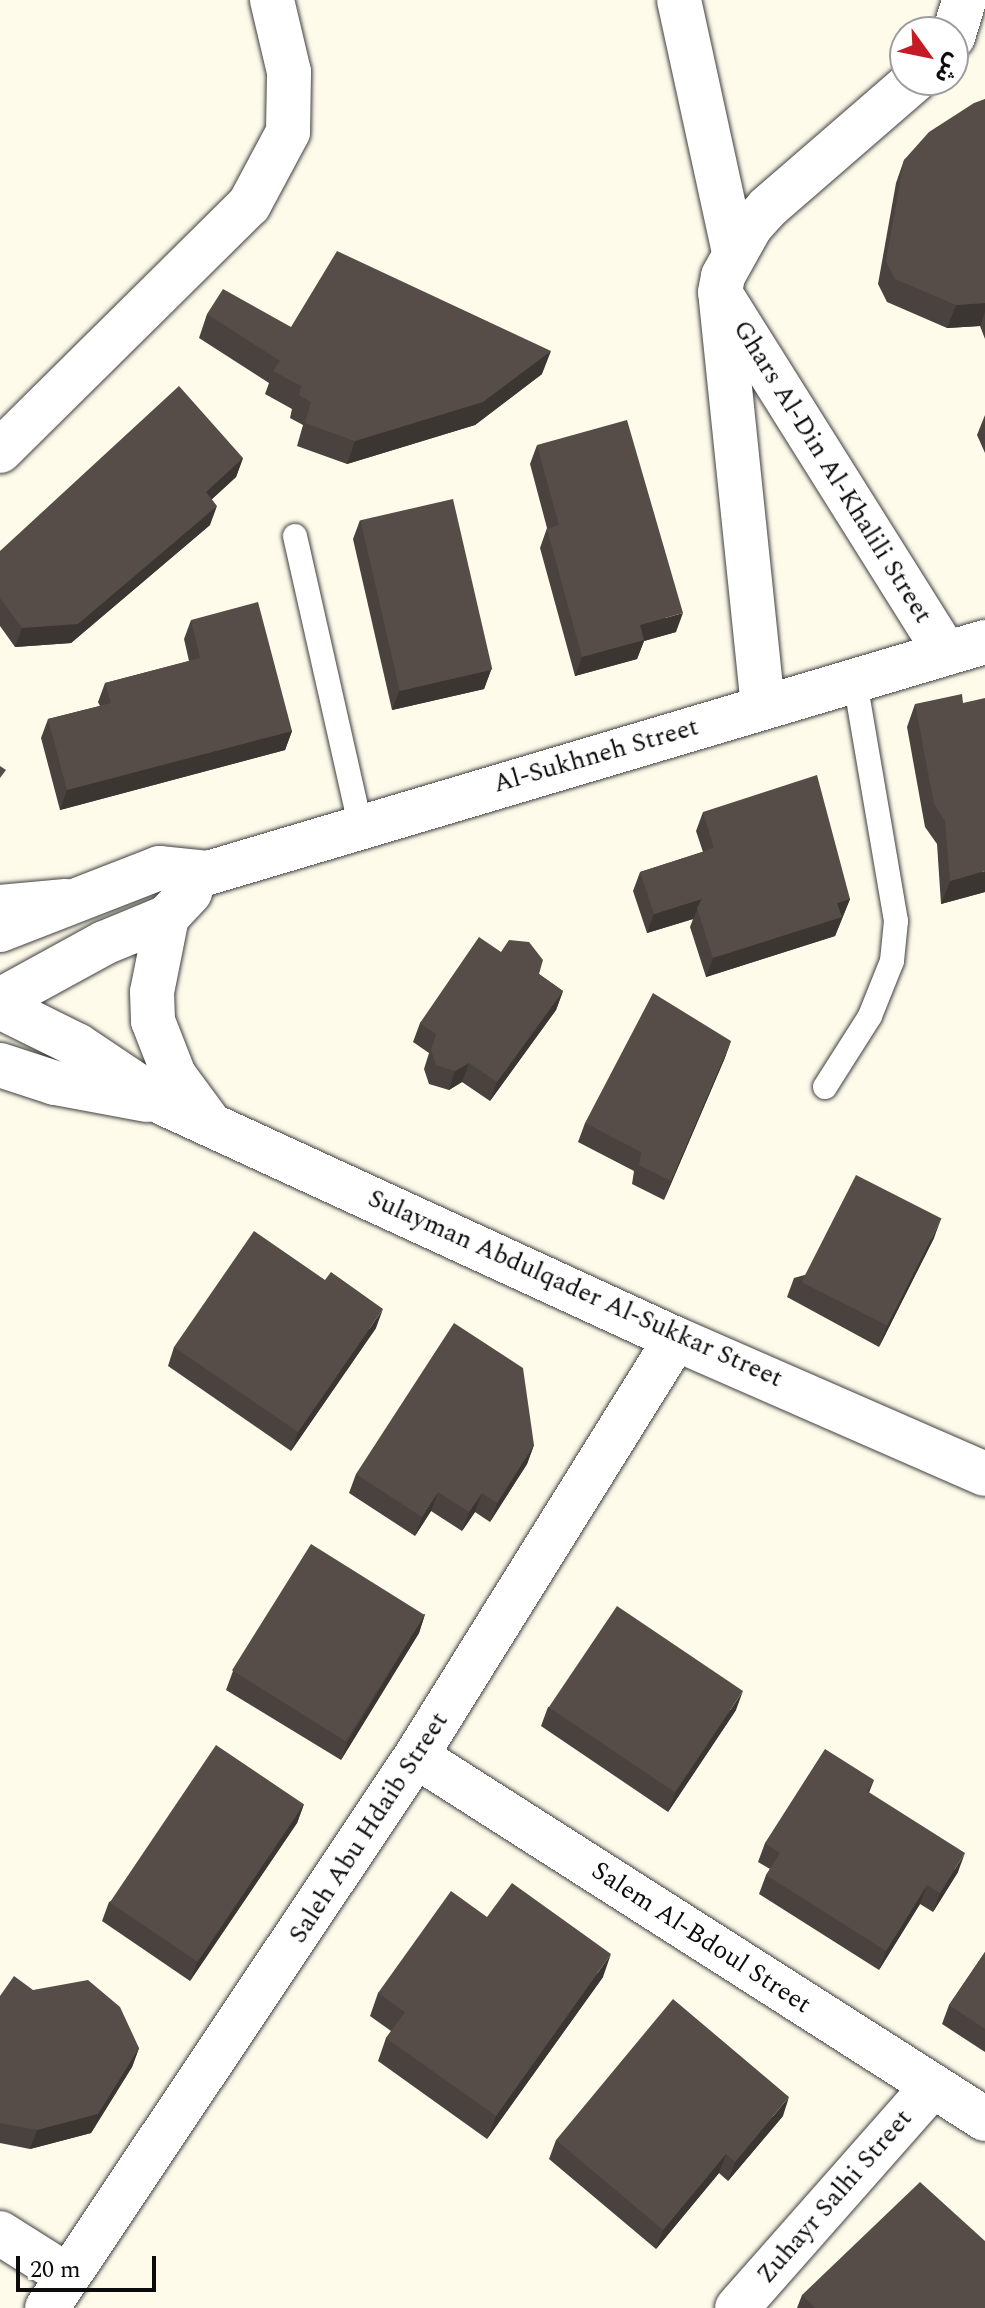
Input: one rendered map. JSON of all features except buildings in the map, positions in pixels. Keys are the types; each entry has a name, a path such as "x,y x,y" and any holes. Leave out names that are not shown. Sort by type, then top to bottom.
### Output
{"street":[{"path":"0,451 249,205 288,132 289,72 272,0"},
{"path":"679,0 727,272"},
{"path":"727,272 767,208 896,96"},
{"name":"Ghars Al-Din Al-Khalili Street","path":"727,272 965,647"},
{"name":"Ghars Al-Din Al-Khalili Street","path":"727,272 763,707"},
{"name":"Al-Sukhneh Street","path":"0,930 66,901 159,868 208,873 360,824 965,647"},
{"name":"Al-Sukhneh Street","path":"0,1000 104,943 167,917 208,873"},
{"path":"0,907 66,901"},
{"path":"167,917 152,992 153,1021 174,1075 209,1122"},
{"name":"Sulayman Abdulqader Al-Sukkar Street","path":"0,1007 77,1045 165,1104"},
{"name":"Sulayman Abdulqader Al-Sukkar Street","path":"0,1065 55,1083 165,1104 209,1122 676,1339 985,1474"},
{"name":"Saleh Abu Hdaib Street","path":"57,2292 416,1756 676,1339"},
{"name":"Salem Al-Bdoul Street","path":"416,1756 985,2119"},
{"name":"Zuhayr Salhi Street","path":"737,2308 933,2086"},
{"path":"0,2233 57,2292"}],"lane":[{"path":"295,536 360,824"},
{"path":"825,1087 870,1016 892,961 896,921 855,681"}]}
